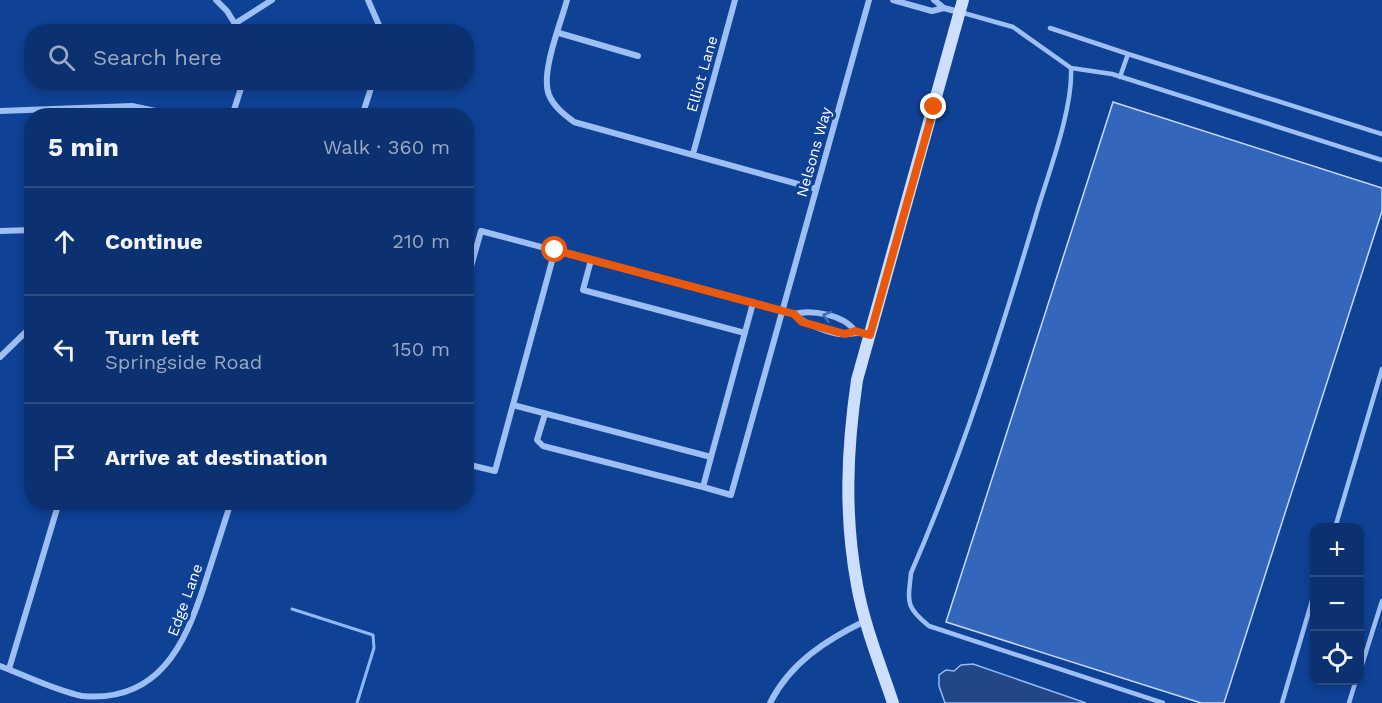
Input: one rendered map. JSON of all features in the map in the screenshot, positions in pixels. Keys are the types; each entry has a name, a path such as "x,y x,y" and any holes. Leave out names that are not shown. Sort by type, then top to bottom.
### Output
{"main road":[{"path":"894,703 866,621 857,586 848,523 847,474 857,380 962,6"}],"street":[{"path":"216,0 236,23 272,0"},
{"path":"368,0 378,24"},
{"path":"567,0 546,76 549,94 560,111 574,122 816,189"},
{"name":"Elliot Lane","path":"693,154 735,0"},
{"name":"Nelsons Way","path":"703,487 731,495 869,0"},
{"path":"893,0 932,11 962,6"},
{"path":"934,0 944,8"},
{"path":"559,33 638,56"},
{"path":"235,108 240,90"},
{"path":"365,108 370,90"},
{"path":"79,108 132,106 141,108"},
{"path":"0,111 24,110"},
{"path":"0,231 24,230"},
{"path":"474,256 481,231 794,314 802,322 845,334 855,331 870,335"},
{"path":"474,466 495,471 555,250"},
{"path":"591,260 583,290 745,333"},
{"path":"545,414 537,440 543,446 703,487 753,303"},
{"path":"794,314 806,310 849,322 855,331"},
{"path":"0,357 24,334"},
{"path":"513,405 711,457"},
{"path":"9,669 57,510"},
{"name":"Edge Lane","path":"0,666 52,687 98,697 127,693 153,680 164,671 185,640 228,510"},
{"path":"770,703 776,690 795,667 817,647 866,621"}],"lane":[{"path":"962,6 1013,27 1071,68 1120,77 1382,160"},
{"path":"1050,28 1382,134"},
{"path":"1120,77 1128,54"},
{"path":"1071,68 1072,83 1054,156 1001,334 911,573 908,597 912,613 929,626 1150,701 1162,703"},
{"path":"1336,523 1382,369"},
{"path":"1364,656 1382,601"},
{"path":"1282,703 1310,608"},
{"path":"1349,703 1355,685"}],"water":[{"path":"973,664 1086,703 945,703 939,686 939,675 946,670 954,671 961,665"}],"building":[{"path":"1113,102 1382,188 1382,211 1224,703 1201,703 946,622"}],"waterway":[{"path":"292,609 373,635 374,648 357,703"}],"route":[{"path":"555,250 794,314 802,322 845,334 855,331 870,335 934,107"}]}
